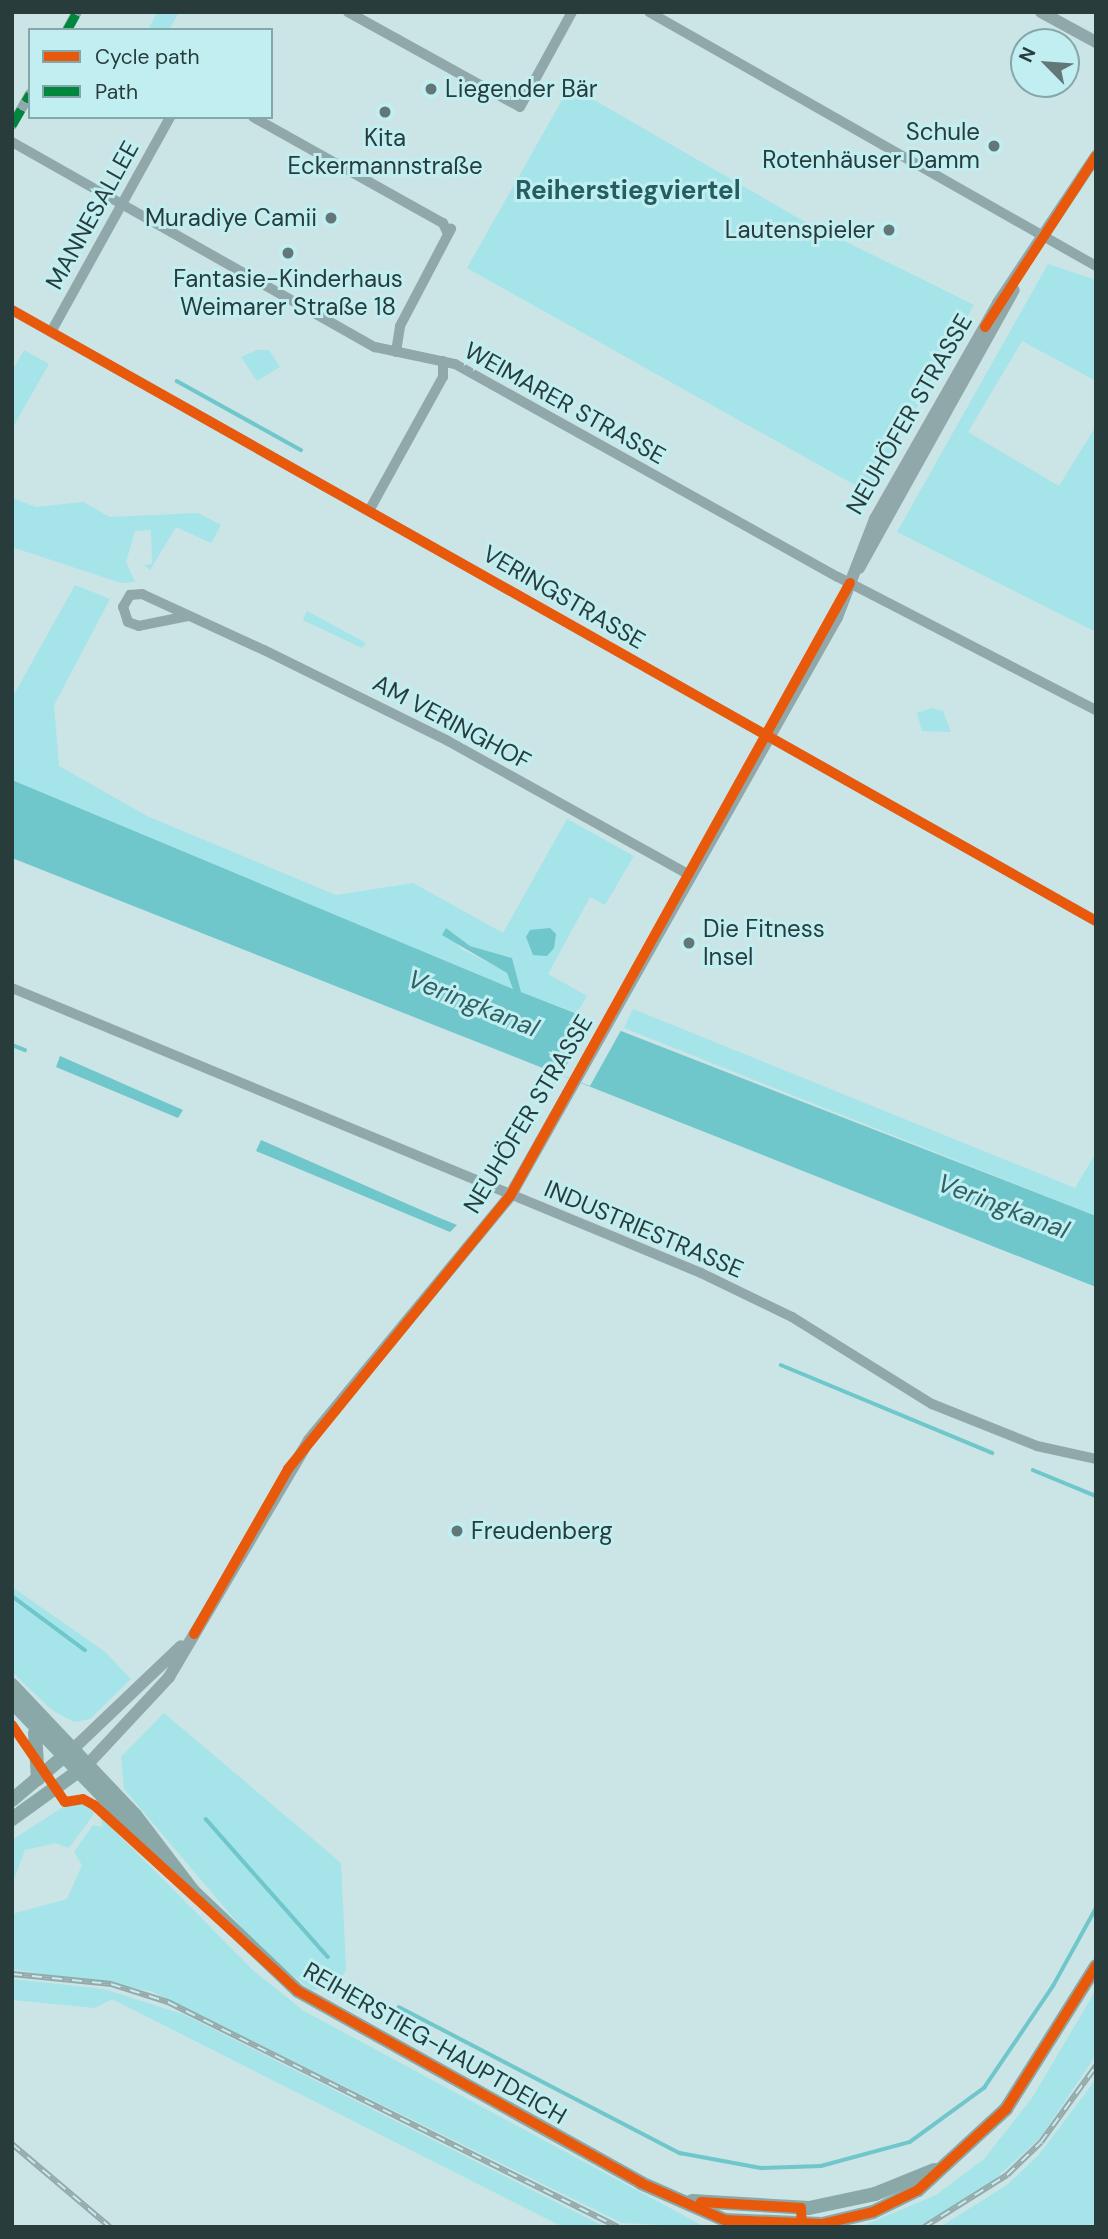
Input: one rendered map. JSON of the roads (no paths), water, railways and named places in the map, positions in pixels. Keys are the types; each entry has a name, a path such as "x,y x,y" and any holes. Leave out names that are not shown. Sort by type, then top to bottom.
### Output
{"main road":[{"name":"REIHERSTIEG-HAUPTDEICH","path":"12,1685 82,1769 156,1839 172,1867 266,1964 315,2003 677,2199 725,2220 802,2226 893,2204 950,2161"},
{"name":"REIHERSTIEG-HAUPTDEICH","path":"12,1702 34,1728 68,1754"},
{"path":"34,1728 38,1779"},
{"name":"NEUHÖFER STRASSE","path":"12,1800 68,1754"},
{"name":"NEUHÖFER STRASSE","path":"12,1819 82,1769"},
{"path":"677,2199 802,2208 875,2194 950,2161 1013,2100 1096,1966"}],"street":[{"path":"67,28 77,12"},
{"path":"348,12 520,107 572,12"},
{"path":"649,12 1096,266"},
{"path":"1041,12 1096,42"},
{"path":"12,125 28,97"},
{"name":"MANNESALLEE","path":"51,332 169,119"},
{"path":"257,119 443,223 449,231 400,326 396,352"},
{"name":"WEIMARER STRASSE","path":"12,142 375,347 443,361 850,583 1096,710"},
{"name":"NEUHÖFER STRASSE","path":"82,1769 155,1696 194,1634 288,1469 510,1196 768,736 850,583 998,326 1020,273 1047,238 1096,156"},
{"name":"VERINGSTRASSE","path":"12,310 369,509 549,618 768,736 1096,921"},
{"path":"369,509 443,377 443,361"},
{"name":"AM VERINGHOF","path":"188,616 139,626 128,622 123,607 131,595 142,594 405,718 690,875"},
{"name":"INDUSTRIESTRASSE","path":"12,988 780,1311 932,1404 1037,1446 1096,1459"},
{"name":"NEUHÖFER STRASSE","path":"68,1754 194,1634"},
{"path":"802,2208 802,2226"}],"water":[{"name":"Veringkanal","path":"12,780 513,989 507,973 442,935 446,928 470,946 512,958 521,992 1096,1216 1096,1287 12,858"},
{"path":"550,928 556,934 554,948 547,956 533,955 526,937 530,930"},
{"path":"60,1056 183,1110 178,1118 56,1067"},
{"path":"261,1140 457,1225 450,1232 256,1151"}],"waterway":[{"path":"177,381 301,450"},
{"path":"12,1045 25,1050"},
{"path":"781,1365 992,1453"},
{"path":"1033,1470 1096,1496"},
{"path":"12,1596 85,1650"},
{"path":"206,1819 328,1957"},
{"path":"399,2007 680,2153 761,2168 821,2166 910,2142 984,2088 1053,1986 1096,1908"}],"railway":[{"path":"12,1974 111,1984 168,2002 618,2227"},
{"path":"924,2227 1007,2175 1041,2142 1096,2066"},
{"path":"12,2144 110,2227"}],"place":[{"name":"Liegender Bär","path":"431,89"},
{"name":"Kita Eckermannstraße","path":"385,112"},
{"name":"Schule Rotenhäuser Damm","path":"994,146"},
{"name":"Muradiye Camii","path":"331,218"},
{"name":"Lautenspieler","path":"889,230"},
{"name":"Fantasie-Kinderhaus Weimarer Straße 18","path":"288,253"},
{"name":"Die Fitness Insel","path":"689,943"},
{"name":"Freudenberg","path":"457,1531"}],"district":[{"name":"Reiherstiegviertel","path":"628,191"}]}
